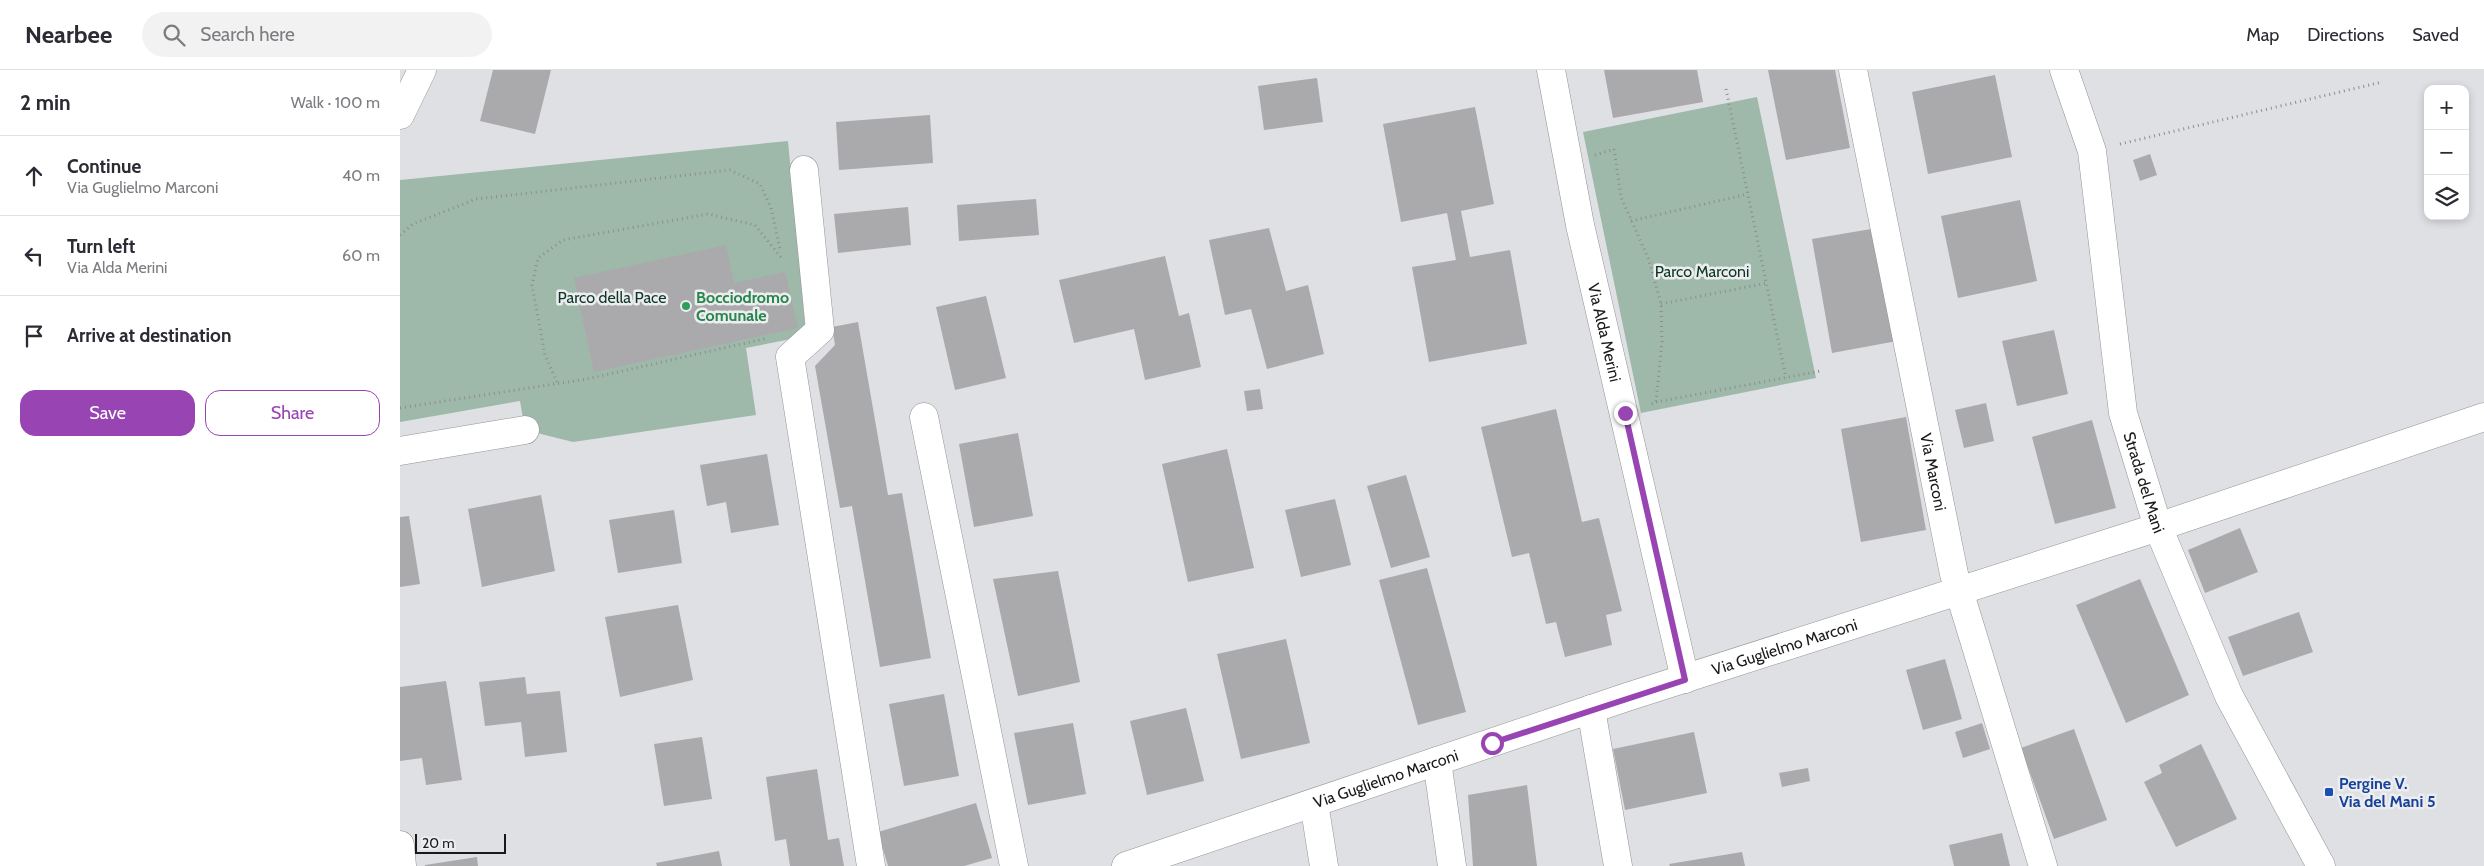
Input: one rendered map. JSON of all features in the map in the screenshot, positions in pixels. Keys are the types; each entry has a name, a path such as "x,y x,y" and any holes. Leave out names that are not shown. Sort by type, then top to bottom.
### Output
{"street":[{"path":"400,115 422,70"},
{"name":"Via Alda Merini","path":"1550,70 1580,225 1685,680"},
{"name":"Via Marconi","path":"1853,70 1959,590 2042,866"},
{"name":"Strada del Mani","path":"2064,70 2092,151 2123,413 2158,526 2229,696 2321,866"},
{"path":"804,170 820,330 790,357 871,866"},
{"path":"924,417 1014,866"},
{"name":"Via Guglielmo Marconi","path":"1126,866 1591,709 2158,526 2484,417"},
{"path":"400,452 525,430"},
{"path":"1591,709 1618,866"},
{"path":"1437,761 1452,866"},
{"path":"1314,803 1324,866"},
{"path":"400,845 402,866"}],"path":[{"path":"2092,151 2382,82"},
{"path":"1726,88 1786,378"},
{"path":"1591,156 1614,149 1621,197 1649,260 1661,304 1662,342 1656,402"},
{"path":"400,235 413,224 476,200 730,170 760,184 771,208 782,260"},
{"path":"1631,221 1748,194"},
{"path":"557,382 545,355 532,285 538,258 564,240 708,214 756,225 786,265"},
{"path":"1661,304 1766,283"},
{"path":"400,408 557,382 587,379 774,337"},
{"path":"1646,406 1656,402 1821,371"}],"green space":[{"name":"Parco Marconi","path":"1757,97 1816,378 1641,413 1583,132"},
{"name":"Parco della Pace","path":"788,141 806,336 746,348 756,415 573,442 525,430 520,401 400,422 400,180"}],"building":[{"path":"493,70 551,70 535,134 480,121"},
{"path":"1604,70 1697,70 1703,102 1613,118"},
{"path":"1768,70 1835,70 1850,148 1786,160"},
{"path":"1995,75 2012,157 1928,174 1912,92"},
{"path":"1317,78 1323,122 1264,130 1258,86"},
{"path":"1475,107 1494,204 1461,211 1470,257 1510,250 1527,344 1429,362 1412,267 1456,260 1447,213 1401,222 1383,124"},
{"path":"930,115 933,163 839,170 836,122"},
{"path":"2150,154 2157,175 2140,181 2133,160"},
{"path":"1036,199 1039,235 959,241 957,205"},
{"path":"2020,200 2037,281 1958,298 1941,216"},
{"path":"908,207 911,245 838,253 834,214"},
{"path":"1269,228 1286,291 1308,285 1324,354 1267,369 1251,309 1225,315 1209,240"},
{"path":"1877,228 1897,341 1832,353 1812,239"},
{"name":"Bocciodromo Comunale","path":"726,245 734,283 785,272 798,328 594,372 574,278"},
{"path":"1165,256 1179,316 1189,313 1201,367 1145,380 1134,329 1074,343 1059,280"},
{"path":"986,296 1006,378 955,390 936,307"},
{"path":"858,322 888,495 902,493 931,658 880,667 852,506 840,508 815,366 835,345 832,327"},
{"path":"2054,330 2068,394 2017,406 2002,341"},
{"path":"1260,389 1263,409 1247,411 1244,391"},
{"path":"1986,403 1994,441 1964,448 1955,410"},
{"path":"1556,409 1582,522 1599,518 1622,611 1606,615 1612,645 1565,657 1556,622 1546,624 1529,553 1512,557 1481,427"},
{"path":"1906,417 1926,530 1861,542 1841,429"},
{"path":"2092,420 2116,508 2055,524 2032,437"},
{"path":"1018,433 1033,516 974,527 959,444"},
{"path":"1227,449 1254,568 1188,582 1162,464"},
{"path":"767,454 779,525 731,533 726,502 707,506 700,465"},
{"path":"1406,475 1430,557 1391,568 1367,486"},
{"path":"541,495 555,571 482,587 468,509"},
{"path":"1335,499 1351,565 1301,577 1285,510"},
{"path":"674,510 682,563 618,573 609,520"},
{"path":"409,516 420,584 400,587 400,517"},
{"path":"2240,528 2258,572 2205,593 2188,550"},
{"path":"1427,568 1466,712 1418,725 1379,580"},
{"path":"1058,571 1080,682 1018,696 993,579"},
{"path":"2140,579 2189,695 2126,723 2076,605"},
{"path":"678,605 693,680 620,697 605,617"},
{"path":"2299,612 2313,652 2243,676 2228,637"},
{"path":"1286,639 1310,743 1241,759 1217,654"},
{"path":"1945,659 1962,719 1923,730 1906,670"},
{"path":"525,677 527,694 560,691 567,752 525,757 521,722 485,726 479,682"},
{"path":"446,681 462,780 426,785 422,758 400,761 400,687"},
{"path":"944,694 959,776 904,786 889,704"},
{"path":"1186,708 1204,781 1147,795 1130,721"},
{"path":"1073,723 1086,794 1028,805 1014,733"},
{"path":"1982,723 1990,749 1963,758 1955,732"},
{"path":"2074,729 2107,820 2054,839 2021,748"},
{"path":"1694,732 1707,793 1625,810 1613,749"},
{"path":"702,737 712,799 664,806 654,744"},
{"path":"2201,744 2237,819 2176,847 2144,782 2162,773 2159,765"},
{"path":"1808,768 1810,781 1782,787 1779,773"},
{"path":"817,769 828,840 839,838 844,866 790,866 786,839 775,841 766,777"},
{"path":"1527,785 1537,866 1473,866 1468,795"},
{"path":"976,803 992,858 964,866 888,866 878,832"},
{"path":"2002,833 2010,866 1954,866 1949,845"},
{"path":"719,851 722,866 657,866 656,863"},
{"path":"1742,852 1745,866 1670,866 1669,864"},
{"path":"477,857 478,866 425,866 425,865"}],"place":[{"name":"Bocciodromo Comunale","path":"686,306"},
{"name":"Pergine V. Via del Mani 5","path":"2329,792"}],"route":[{"path":"1492,743 1627,697 1685,680 1625,413"}]}
